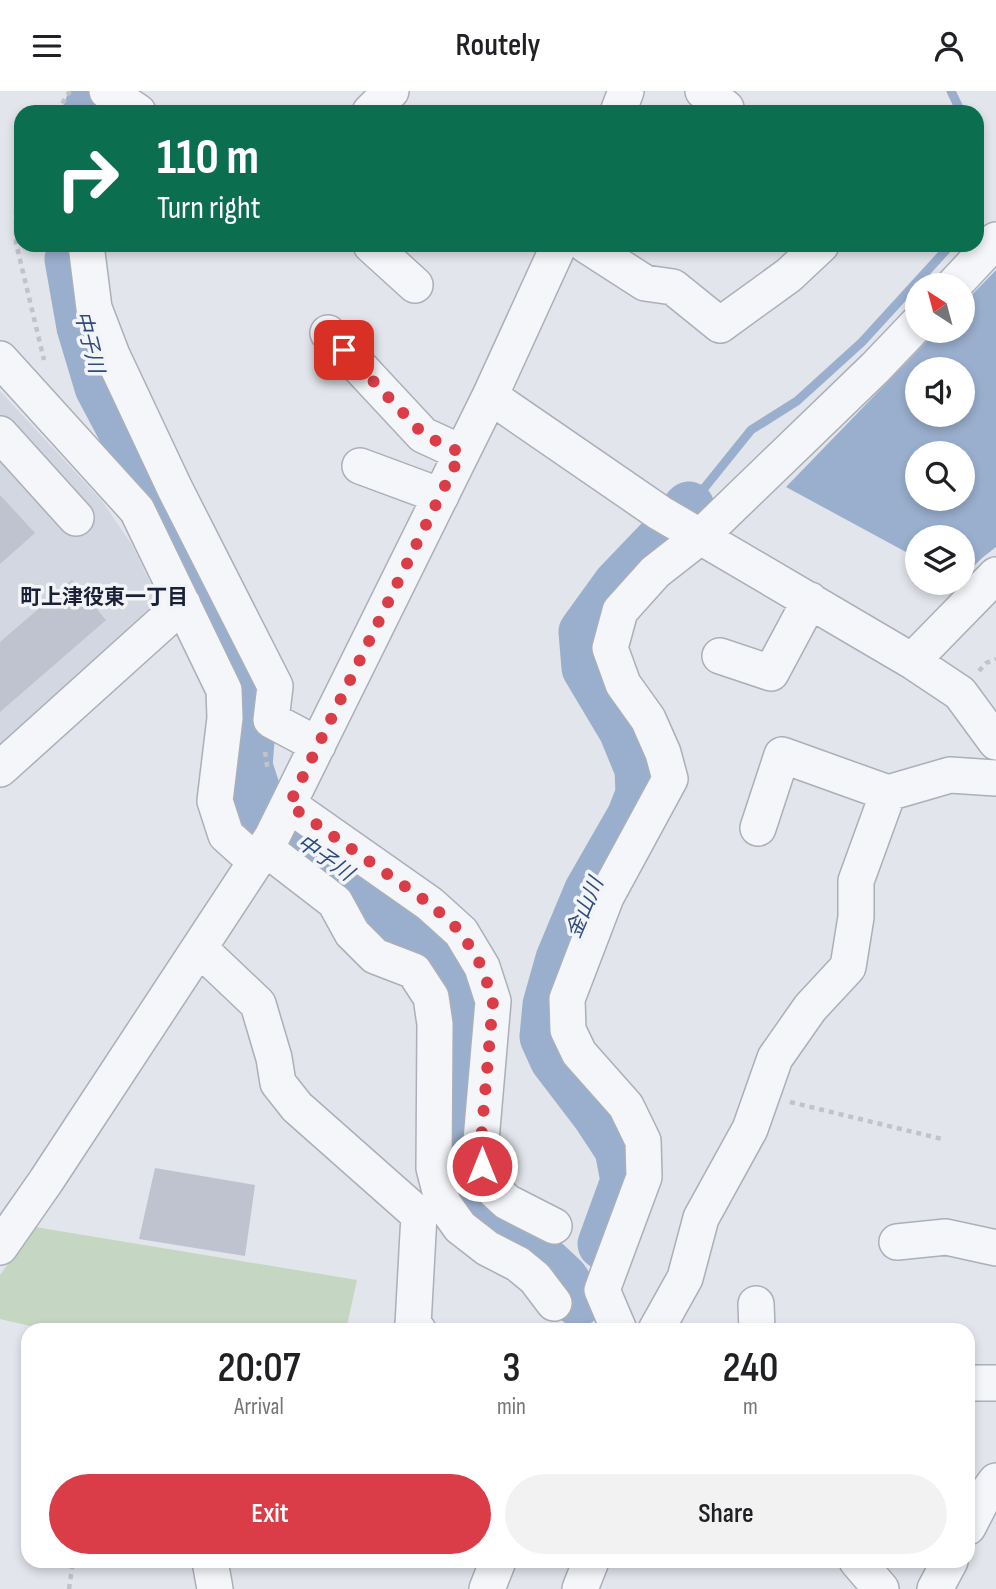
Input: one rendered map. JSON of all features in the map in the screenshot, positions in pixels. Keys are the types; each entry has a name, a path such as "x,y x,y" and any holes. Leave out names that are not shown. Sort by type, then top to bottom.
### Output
{"street":[{"path":"377,105 391,91"},
{"path":"965,273 996,240"},
{"path":"87,252 94,308 112,355 175,489 275,686 271,720 318,745"},
{"path":"379,252 415,285"},
{"path":"0,1248 274,833 490,396 556,252"},
{"path":"597,252 645,283 673,287 720,325 789,275 814,252"},
{"path":"328,333 424,435 461,453"},
{"path":"615,1323 602,1290 644,1177 643,1141 626,1106 579,1053 568,1030 567,999 606,897 670,779 663,753 648,719 623,684 610,648 620,611 655,572 700,535 905,337"},
{"path":"0,359 137,510 224,690 225,718 215,801 226,835 274,833 430,904 461,932 482,967 493,1001 480,1152 455,1196 414,1323"},
{"path":"490,396 660,513 912,661 960,693 996,742"},
{"path":"0,434 76,518"},
{"path":"360,466 441,496"},
{"path":"137,510 175,489"},
{"path":"912,661 996,575"},
{"path":"720,656 771,673 810,600"},
{"path":"0,769 183,604"},
{"path":"758,828 782,755 888,793 950,775 996,778"},
{"path":"660,1323 685,1278 701,1218 750,1129 775,1058 810,1008 848,967 856,917 856,881 888,793"},
{"path":"274,833 335,902 352,933 375,956 414,971 431,997 435,1024 434,1168 455,1196 460,1227 487,1248 518,1264 536,1278 554,1303"},
{"path":"200,948 258,1004 274,1058 278,1083 297,1107 455,1196 507,1202 554,1226"},
{"path":"897,1242 946,1237 996,1248"},
{"path":"975,1383 996,1383"},
{"path":"975,1514 996,1481"},
{"path":"211,1568 215,1589"},
{"path":"487,1589 495,1568"},
{"path":"580,1589 588,1568"},
{"path":"863,1568 881,1589"},
{"path":"935,1589 946,1568"}],"path":[{"path":"18,252 45,365 36,399"},
{"path":"762,1096 942,1139"},
{"path":"69,1589 72,1568"}],"shaded area":[{"path":"0,391 102,501 132,545 159,601 0,745"}],"green space":[{"path":"35,1227 357,1280 348,1323 21,1324 0,1319 0,1275"}],"water":[{"path":"996,270 996,547 975,565 975,525 905,525 905,551 786,487 905,364 905,427 975,427 975,357 912,357 925,343 975,343 975,292"}],"building":[{"path":"0,495 35,533 0,564"},
{"path":"72,580 106,620 0,712 0,642"},
{"path":"155,1168 255,1185 245,1256 139,1239"}],"waterway":[{"path":"951,91 958,105"},
{"path":"689,507 751,430 797,401 862,342 944,252"},
{"name":"中子川","path":"70,259 82,327 100,387 152,485 253,691 247,766 260,806 298,841 382,898 400,924 428,934 454,960 467,988 459,1140 462,1180 491,1223 547,1264 563,1279 578,1301"},
{"name":"金山川","path":"603,1244 626,1181 620,1149 555,1059 545,1037 548,1005 561,959 589,892 632,817 641,794 640,769 624,730 587,668 584,632 618,585 689,507"}],"district":[{"name":"町上津役東一丁目","path":"104,597"}],"route":[{"path":"344,350 424,435 461,453 289,805 430,904 461,932 482,967 493,1001 480,1152 482,1166"}]}
